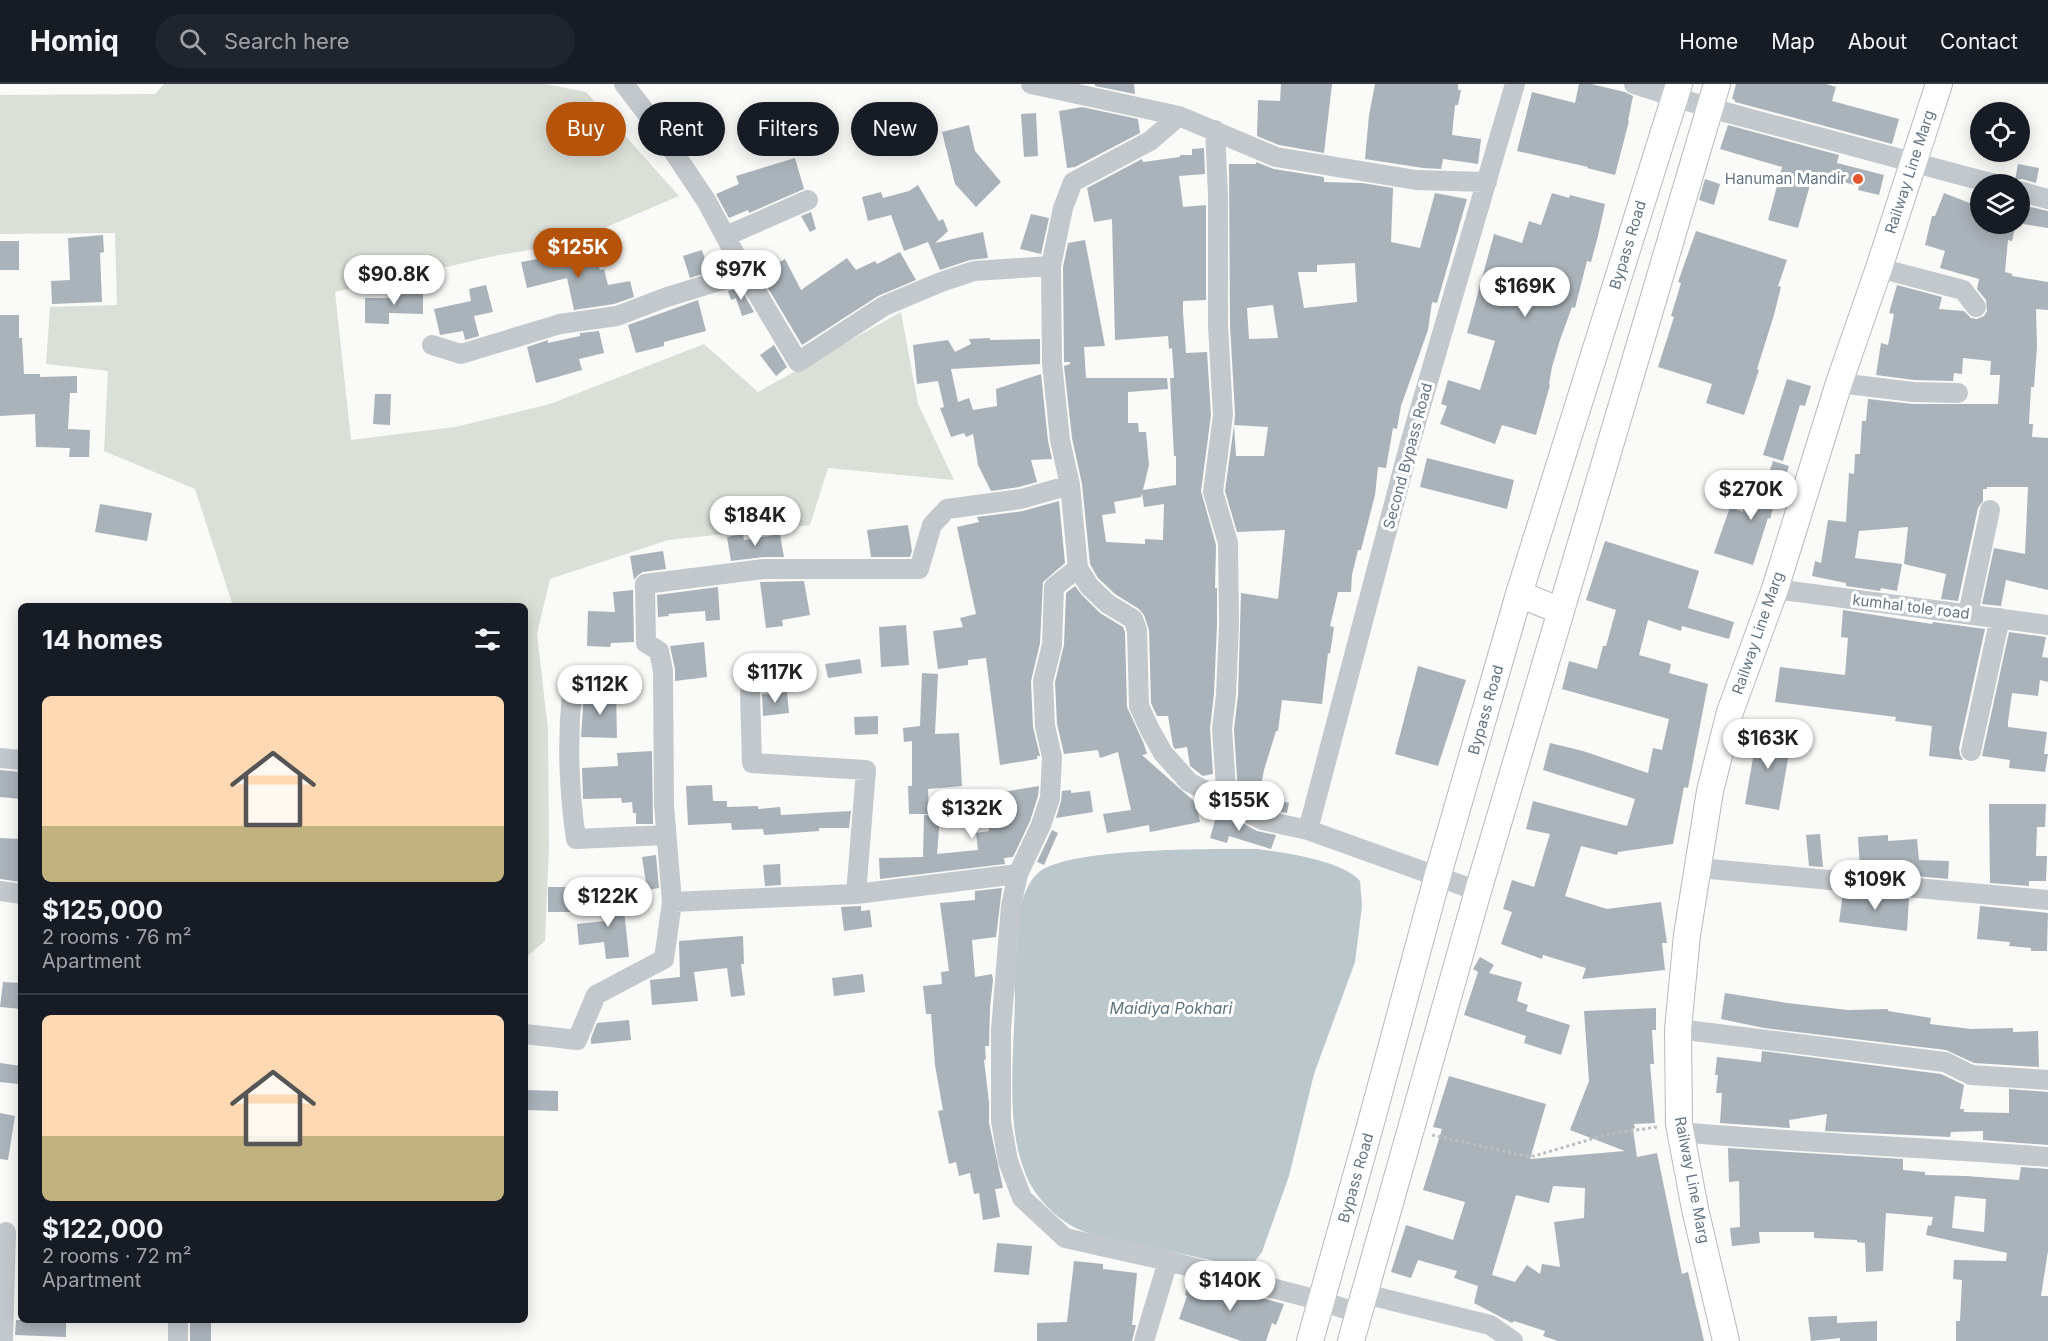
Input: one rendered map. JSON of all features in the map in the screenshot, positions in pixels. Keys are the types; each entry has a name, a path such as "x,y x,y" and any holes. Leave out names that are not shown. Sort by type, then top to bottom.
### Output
{"main road":[{"name":"Railway Line Marg","path":"1726,1341 1679,1128 1678,1029 1687,935 1710,791 1730,712 1775,589 1839,383 1939,84"},
{"name":"Bypass Road","path":"1310,1341 1437,878 1519,594 1677,90"},
{"path":"1351,1341 1478,891 1714,96"},
{"path":"1519,594 1561,610"}],"street":[{"path":"624,84 657,127 706,202 798,362 884,306 941,282 974,271 1051,266"},
{"path":"1031,84 1179,116 1276,157 1416,180 1487,182"},
{"name":"Second Bypass Road","path":"1308,830 1410,443 1515,84"},
{"path":"1634,84 1714,96 1913,164 1970,178"},
{"path":"1179,116 1150,141 1073,182 1064,208 1051,266 1052,363 1060,440 1070,485 1078,568 1089,586 1108,604 1133,619 1137,630 1139,706 1163,753 1190,782 1262,820 1308,830 1478,891"},
{"path":"1215,130 1218,195 1218,325 1223,415 1213,492 1228,543 1229,625 1222,729 1227,802"},
{"path":"2030,194 2048,199"},
{"path":"726,237 808,200"},
{"path":"1879,268 1963,290 1976,307"},
{"path":"432,345 461,354 560,324 617,316 667,297 745,273"},
{"path":"1839,383 1913,392 1958,393"},
{"path":"528,1034 577,1040 596,995 664,959 672,902 664,805 663,671 659,651 646,643 645,584 764,568 920,569 932,525 947,509 1021,500 1070,485"},
{"path":"1968,614 1990,510"},
{"path":"1078,568 1054,586 1052,645 1043,681 1045,726 1053,757 1050,798 1041,825 1018,874 1011,906 1006,951 1001,1030 1001,1121 1008,1161 1022,1198 1065,1238 1168,1261 1322,1301 1362,1304 1490,1325 1513,1341"},
{"name":"kumhal tole road","path":"1775,589 2048,625"},
{"path":"1971,750 2000,618"},
{"path":"750,692 752,763 867,770 856,894"},
{"path":"572,693 569,717 569,792 576,839 666,835"},
{"path":"0,758 18,760"},
{"path":"1699,868 2048,900"},
{"path":"672,902 856,894 1018,874"},
{"path":"0,891 18,894"},
{"path":"1678,1029 1945,1062 1971,1075 2048,1080"},
{"path":"1679,1128 1762,1139 2048,1157"},
{"path":"3,1341 9,1232"},
{"path":"1144,1341 1168,1261"},
{"path":"178,1323 178,1341"}],"path":[{"path":"1410,1130 1525,1156 1534,1156 1609,1134 1679,1128"}],"shaded area":[{"path":"164,84 545,84 586,92 595,102 546,102 546,156 626,156 626,137 638,150 638,156 643,156 679,196 567,244 499,255 335,292 351,440 455,427 550,404 704,344 758,392 901,312 918,404 954,480 828,468 810,525 668,540 550,579 537,634 548,729 549,848 545,941 528,955 528,603 232,603 195,489 104,451 108,371 46,364 50,307 117,305 115,233 0,234 0,95 155,94"}],"water":[{"name":"Maidiya Pokhari","path":"1257,849 1312,859 1340,868 1360,881 1362,906 1355,962 1314,1074 1289,1176 1262,1252 1255,1261 1238,1266 1083,1231 1054,1213 1033,1189 1019,1156 1015,1135 1012,1089 1015,999 1011,951 1018,917 1028,887 1038,873 1054,865 1078,858 1143,851"}],"building":[{"path":"1095,84 1134,84 1135,94 1095,86"},
{"path":"1281,84 1332,84 1324,153 1279,145 1257,136 1258,100 1280,101"},
{"path":"1375,84 1458,84 1458,90 1461,90 1458,105 1455,105 1452,135 1481,139 1478,164 1443,159 1441,169 1365,159 1369,115"},
{"path":"1579,84 1591,84 1633,96 1615,175 1517,151 1532,92 1575,103"},
{"path":"1736,84 1826,84 1836,87 1832,101 1899,119 1892,144 1735,102 1732,99"},
{"path":"1082,107 1138,119 1140,133 1075,167 1067,168 1059,111"},
{"path":"1036,113 1038,156 1024,157 1021,114"},
{"path":"969,125 975,151 1001,182 976,207 955,184 942,132"},
{"path":"1728,125 1839,155 1837,163 1884,175 1879,195 1858,190 1859,186 1813,174 1798,228 1768,220 1782,167 1720,149"},
{"path":"1204,148 1205,174 1179,176 1183,207 1206,205 1206,300 1183,301 1183,312 1186,353 1207,352 1211,415 1201,491 1216,545 1215,588 1217,588 1214,694 1210,728 1213,774 1203,776 1190,766 1187,747 1175,749 1168,716 1157,716 1151,703 1149,630 1144,615 1139,609 1115,594 1098,578 1090,564 1082,484 1072,438 1064,366 1070,362 1064,362 1063,267 1068,243 1085,240 1105,346 1084,347 1086,378 1167,378 1168,389 1128,392 1128,423 1138,423 1139,432 1146,432 1149,465 1143,490 1176,485 1170,378 1174,378 1172,348 1169,349 1168,336 1115,340 1112,219 1094,222 1087,188 1142,159 1143,162 1192,155 1192,149","holes":["1142,493 1144,507 1164,504 1163,540 1145,539 1145,544 1106,542 1102,515 1116,513 1114,502 1141,497"]},
{"path":"795,158 804,189 749,213 748,210 729,218 716,194 739,184 736,176"},
{"path":"1256,162 1274,169 1324,177 1324,182 1362,183 1393,188 1391,242 1420,248 1435,193 1467,199 1437,303 1432,302 1428,330 1401,406 1397,429 1393,428 1386,468 1378,467 1375,495 1361,550 1358,550 1352,575 1351,592 1338,592 1330,626 1334,627 1330,654 1328,653 1322,704 1282,700 1278,731 1276,731 1264,770 1259,796 1289,803 1287,813 1266,809 1238,794 1234,729 1238,696 1241,593 1278,599 1285,530 1237,532 1225,491 1235,414 1230,325 1229,164 1256,164","holes":["1355,263 1357,302 1304,308 1298,272 1317,272 1317,265","1273,305 1278,338 1249,339 1247,308","1234,425 1268,427 1264,456 1236,456"]},
{"path":"2018,164 2039,168 2036,183 2030,181 2030,174 2016,174"},
{"path":"1705,179 1720,184 1714,205 1699,200"},
{"path":"918,185 939,221 943,219 948,231 935,243 983,232 988,258 970,260 940,270 928,242 904,251 891,215 868,221 862,197 881,192 883,198 909,191"},
{"path":"1552,193 1605,204 1598,236 1591,262 1587,261 1575,308 1572,307 1560,340 1536,435 1502,425 1495,444 1440,424 1447,406 1441,404 1448,380 1480,390 1495,341 1467,333 1494,234 1522,243 1529,221 1541,225"},
{"path":"1944,193 1970,203 1970,234 2014,234 2012,241 2008,240 2005,272 2012,276 2048,282 2048,310 2036,309 2037,347 2034,387 2031,387 2029,424 2033,424 2032,437 2048,438 2048,590 2006,580 2001,606 1982,604 1994,548 2025,554 2028,487 1987,487 1983,489 1983,501 1978,508 1958,601 1941,599 1946,574 1904,564 1908,527 1859,531 1855,558 1902,564 1897,591 1846,586 1846,583 1812,576 1815,561 1821,563 1828,520 1846,522 1849,473 1854,474 1855,454 1860,454 1862,421 1866,421 1868,399 1913,404 1998,404 2000,375 1990,375 1991,361 1963,358 1962,374 1954,373 1953,381 1914,380 1876,375 1881,343 1888,345 1894,314 1889,313 1897,285 1942,297 1939,309 1964,311 1971,318 1977,319 1984,316 1987,311 1986,300 1977,289 1979,279 1940,268 1945,251 1925,245 1932,216 1935,216"},
{"path":"2030,207 2048,211 2048,228 2030,225"},
{"path":"811,212 816,229 810,232 801,216"},
{"path":"1031,214 1049,218 1041,254 1020,249"},
{"path":"1696,231 1787,260 1778,286 1781,287 1757,369 1759,370 1744,415 1706,403 1712,384 1658,367 1674,317 1671,316 1681,283 1678,282"},
{"path":"103,235 104,252 100,253 102,302 52,304 51,281 70,280 68,238"},
{"path":"0,241 19,241 19,270 0,270"},
{"path":"595,248 600,270 604,269 608,285 630,281 634,297 614,304 574,310 567,278 527,288 521,262"},
{"path":"702,250 709,272 690,278 683,256"},
{"path":"900,252 916,280 878,296 802,345 759,273 785,259 801,290 847,258 856,270 875,261 877,264"},
{"path":"486,285 493,312 474,316 479,336 465,340 463,331 440,335 434,309 471,301 469,289"},
{"path":"740,287 754,312 742,316 736,298 731,300 728,291"},
{"path":"393,289 423,289 423,314 389,313 389,324 365,323 365,298 393,298"},
{"path":"698,300 706,331 664,342 664,346 636,353 628,325"},
{"path":"0,315 19,315 19,338 22,338 24,374 40,374 40,377 77,376 77,393 70,393 68,429 90,430 89,457 69,457 70,448 36,447 35,414 0,416"},
{"path":"599,331 604,353 579,359 582,370 536,383 527,347 548,340 548,343 580,336 580,333"},
{"path":"990,338 990,340 1040,339 1040,364 951,369 958,402 969,398 973,410 997,406 996,389 1041,374 1052,459 1031,460 1037,482 991,491 978,465 973,434 966,437 964,433 951,437 940,408 944,407 938,381 917,384 913,345 948,340 955,352 971,344 969,339"},
{"path":"774,345 787,367 776,376 760,355"},
{"path":"1787,379 1811,386 1805,406 1800,405 1783,461 1763,455"},
{"path":"375,394 391,394 390,425 373,424"},
{"path":"1427,458 1514,480 1507,509 1420,487"},
{"path":"1773,461 1789,466 1775,509 1773,508 1770,519 1768,518 1753,565 1714,553 1730,507 1743,512 1745,503 1758,507"},
{"path":"1059,501 1065,563 1043,582 1040,643 1031,681 1033,727 1040,756 1037,756 1037,759 1000,765 986,658 968,660 968,665 938,669 933,631 963,627 960,618 976,614 957,527 979,522 977,517 1023,511"},
{"path":"100,504 152,513 147,541 95,532"},
{"path":"908,525 912,551 910,557 871,557 867,530"},
{"path":"743,534 744,540 780,534 784,557 731,561 727,537"},
{"path":"1605,541 1699,571 1688,608 1734,622 1729,639 1682,626 1681,631 1648,620 1639,655 1671,664 1669,673 1708,684 1688,788 1684,787 1673,844 1618,852 1617,855 1581,846 1565,896 1607,909 1661,902 1667,943 1662,943 1665,970 1582,979 1586,968 1543,955 1542,959 1501,944 1512,912 1503,909 1512,880 1534,887 1550,834 1526,829 1533,801 1627,826 1635,799 1543,770 1550,743 1583,751 1648,773 1653,748 1662,750 1669,719 1562,689 1569,661 1597,669 1603,646 1606,646 1616,610 1586,600"},
{"path":"663,551 666,569 643,572 634,580 630,556"},
{"path":"804,581 810,615 782,620 783,626 766,628 760,582"},
{"path":"1075,586 1100,613 1123,627 1127,707 1144,744 1147,754 1142,755 1196,803 1200,822 1150,832 1149,825 1107,833 1103,814 1131,810 1118,752 1100,758 1098,750 1064,754 1057,724 1055,682 1064,645 1066,593"},
{"path":"718,587 720,620 706,621 705,611 658,617 657,595"},
{"path":"633,590 634,642 611,643 610,647 587,646 588,611 615,612 613,592"},
{"path":"1843,610 1932,624 1933,622 1985,629 1959,748 1963,760 1929,756 1932,726 1895,721 1896,717 1775,702 1780,667 1845,675 1848,638 1841,637"},
{"path":"906,625 909,665 881,667 879,627"},
{"path":"2009,632 2046,637 2042,657 2048,658 2048,682 2040,680 2038,696 2012,693 2008,722 2008,727 2047,732 2044,754 2048,754 2045,772 2009,768 2010,760 1982,756"},
{"path":"704,642 707,677 675,681 670,646"},
{"path":"860,659 862,673 828,678 825,664"},
{"path":"1418,666 1466,680 1438,766 1395,754"},
{"path":"922,673 938,674 935,734 959,733 962,786 928,789 929,814 909,814 908,786 912,786 912,741 904,742 903,728 920,726"},
{"path":"787,692 789,713 763,716 762,694"},
{"path":"584,693 616,693 617,738 581,737"},
{"path":"878,716 878,734 855,735 854,717"},
{"path":"1758,730 1792,736 1779,810 1745,804"},
{"path":"652,751 653,824 636,824 636,813 633,813 632,802 622,803 621,798 583,799 582,768 618,766 617,753"},
{"path":"0,770 18,772 18,799 0,797"},
{"path":"712,785 713,801 727,801 727,807 758,806 758,809 780,807 781,815 851,811 849,828 819,828 819,831 764,835 763,829 732,830 731,823 688,825 686,786"},
{"path":"1039,786 1030,821 1013,857 1004,858 1005,864 880,879 879,858 923,857 924,815 940,816 937,854 978,850 976,833 989,831 988,825 996,824 991,794"},
{"path":"1071,790 1071,793 1090,791 1093,812 1056,818 1062,791"},
{"path":"1989,804 2046,804 2045,827 2037,827 2036,856 2047,856 2046,881 2029,881 2029,886 1990,883"},
{"path":"1218,810 1257,831 1276,835 1271,849 1229,836 1227,843 1210,838"},
{"path":"1052,830 1058,833 1044,865 1037,862"},
{"path":"1820,834 1823,867 1809,866 1806,835"},
{"path":"1888,835 1888,841 1917,839 1919,860 1949,861 1948,879 1860,871 1858,837"},
{"path":"0,838 18,839 18,882 0,879"},
{"path":"656,855 659,888 647,890 642,857"},
{"path":"780,864 781,885 765,886 763,865"},
{"path":"548,887 572,887 572,912 548,912"},
{"path":"1002,888 996,937 972,940 975,977 992,974 993,980 989,1046 985,1046 986,1059 984,1060 989,1123 1003,1188 995,1189 1000,1217 983,1220 979,1193 974,1194 970,1173 959,1176 956,1162 949,1164 938,1111 943,1110 935,1065 931,1014 926,1014 923,986 942,984 941,972 949,971 940,903 975,900 975,891"},
{"path":"604,890 622,890 629,957 606,959 604,942 579,945 577,924 605,921"},
{"path":"1843,893 1909,899 1907,931 1839,922"},
{"path":"861,906 861,911 870,910 872,927 844,931 841,907"},
{"path":"1980,906 2048,913 2047,951 2031,951 2031,948 2009,946 2010,942 1977,939"},
{"path":"743,936 744,964 741,964 745,995 731,997 727,968 694,972 698,1001 652,1005 650,980 680,977 679,941"},
{"path":"1480,957 1494,965 1489,973 1522,982 1517,1001 1528,1005 1526,1011 1570,1025 1561,1055 1524,1043 1526,1036 1464,1015 1478,972 1473,969"},
{"path":"863,974 865,992 834,996 832,978"},
{"path":"3,982 18,983 18,1009 0,1007"},
{"path":"1725,993 1848,1010 1888,1009 1888,1011 1931,1018 1930,1024 1971,1029 2013,1028 2013,1032 2038,1031 2039,1067 1974,1063 1946,1050 1764,1028 1721,1019"},
{"path":"1656,1008 1656,1030 1652,1030 1654,1064 1650,1064 1655,1123 1634,1124 1637,1157 1657,1153 1682,1274 1688,1272 1704,1341 1558,1341 1543,1336 1545,1331 1514,1321 1512,1323 1474,1303 1478,1286 1454,1278 1457,1271 1418,1260 1411,1278 1391,1272 1406,1225 1453,1240 1465,1202 1423,1190 1442,1129 1433,1127 1449,1076 1546,1104 1530,1159 1625,1151 1570,1130 1589,1081 1584,1011","holes":["1553,1186 1585,1188 1584,1218 1554,1222 1560,1267 1542,1264 1540,1274 1527,1265 1515,1282 1492,1275 1516,1195 1549,1203"]},
{"path":"629,1020 631,1040 591,1044 597,1023"},
{"path":"1762,1051 1941,1074 1964,1085 1960,1109 1964,1109 1964,1112 2009,1113 2009,1089 2048,1092 2048,1145 1983,1140 1983,1131 1951,1132 1950,1137 1825,1131 1827,1114 1789,1120 1790,1128 1720,1123 1722,1093 1716,1093 1717,1057 1761,1062"},
{"path":"0,1063 18,1066 18,1084 0,1082"},
{"path":"528,1090 558,1091 558,1111 528,1110"},
{"path":"0,1113 15,1116 8,1160 0,1159"},
{"path":"1728,1148 1903,1159 1903,1170 1925,1172 1925,1175 2019,1180 2021,1167 2048,1169 2048,1251 2041,1296 2048,1296 2048,1341 1956,1341 1956,1321 1960,1321 1962,1280 1953,1279 1954,1260 2006,1261 2007,1253 1926,1235 1933,1217 1886,1213 1883,1271 1866,1272 1865,1243 1857,1242 1857,1240 1814,1238 1814,1232 1759,1232 1760,1243 1732,1246 1730,1228 1740,1227 1739,1181 1729,1182","holes":["1955,1196 1986,1199 1984,1232 1952,1228"]},
{"path":"997,1243 1032,1246 1029,1275 994,1272"},
{"path":"1074,1261 1103,1264 1103,1269 1137,1273 1132,1325 1136,1325 1132,1341 1037,1341 1037,1323 1067,1322"},
{"path":"1189,1279 1284,1304 1276,1325 1272,1323 1266,1341 1241,1341 1179,1319 1187,1296 1185,1295"},
{"path":"1837,1316 1837,1323 1877,1321 1877,1341 1840,1341 1840,1338 1811,1341 1808,1317"},
{"path":"16,1320 18,1323 66,1323 66,1337 15,1335"},
{"path":"190,1323 211,1323 211,1341 190,1341"}],"place":[{"name":"Hanuman Mandir","path":"1858,179"}]}
